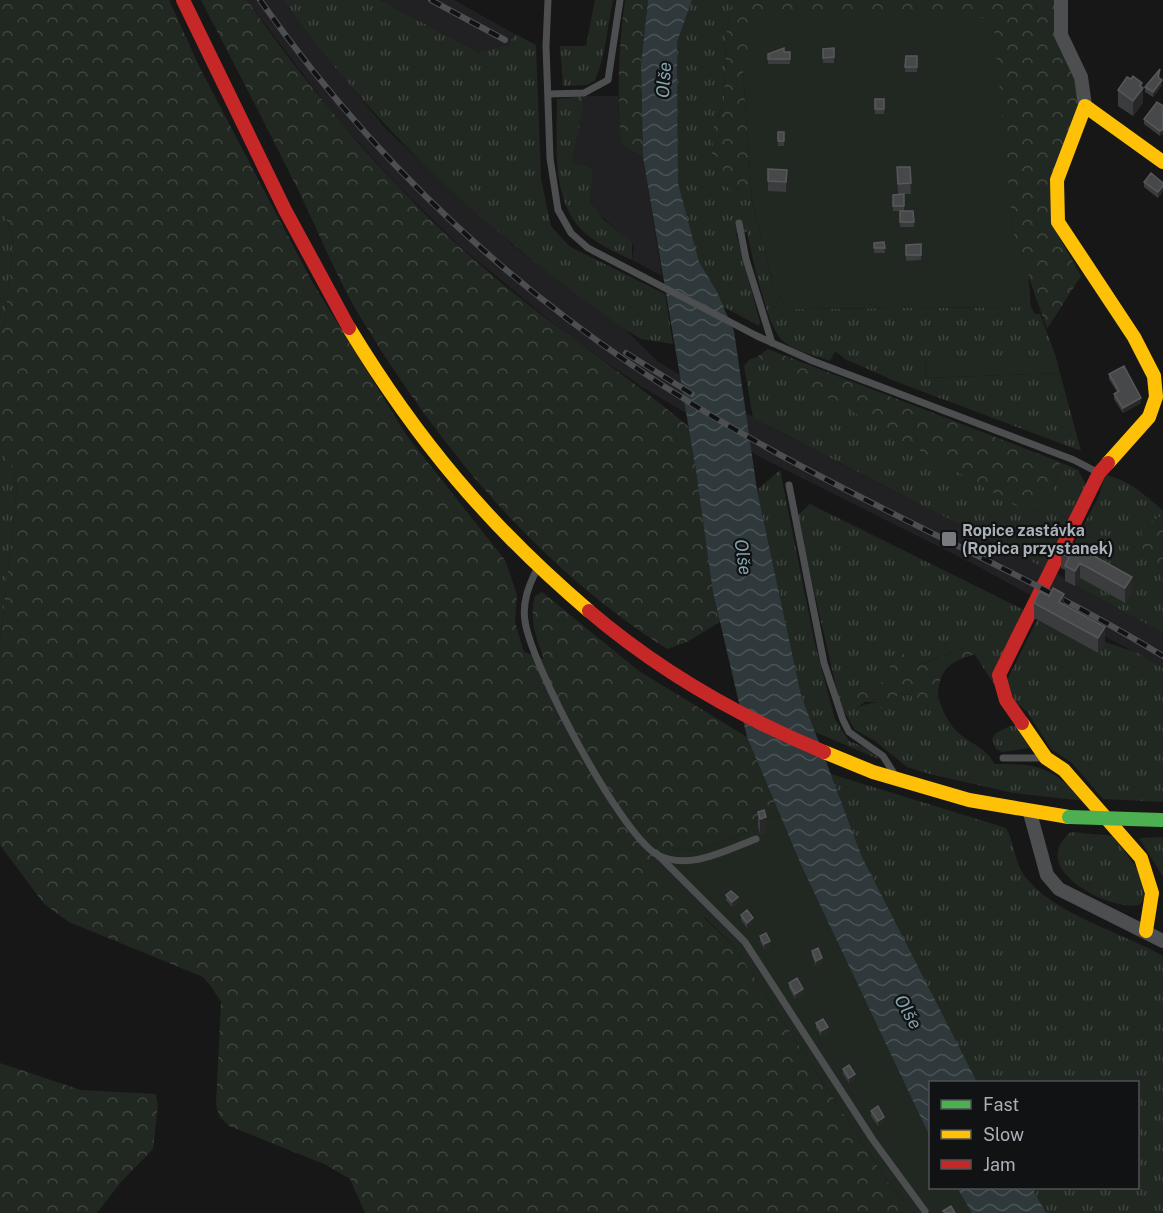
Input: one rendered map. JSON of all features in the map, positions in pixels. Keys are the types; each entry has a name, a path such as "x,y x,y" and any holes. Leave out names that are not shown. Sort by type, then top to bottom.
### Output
{"main road":[{"path":"183,0 287,212 378,374 422,437 469,495 537,569 634,649 713,700 780,733 864,768 975,803 1030,813 1069,817 1162,820"},
{"path":"1146,931 1152,893 1150,880 1141,858 1105,814 1064,770 1046,758 1006,700 999,675 1099,473 1149,417 1156,397 1154,376 1134,337 1059,222 1057,180 1084,106 1163,162"}],"street":[{"path":"1061,0 1061,35 1081,77 1084,106"},
{"path":"1030,813 1047,875 1059,889 1163,941"}],"lane":[{"path":"548,0 546,46 550,158 558,210 570,233 588,248 772,343 950,414 1074,460 1099,473"},
{"path":"549,94 584,93 608,80 620,0"},
{"path":"739,223 747,259 772,343"},
{"path":"789,485 824,663 843,720 849,732 883,756 898,780"},
{"path":"537,569 525,600 524,620 530,646 573,735 592,768 637,835 745,942 873,1140 925,1211"},
{"path":"1003,758 1046,758"},
{"path":"656,853 676,861 698,860 756,839"}],"shaded area":[{"path":"247,0 284,0 387,130 516,248 626,330 658,362 777,431 1063,577 1163,633 1163,668 981,568 762,458 642,387 570,337 462,248 396,184 333,114"},
{"path":"380,0 454,0 515,34 508,45 478,52"},
{"path":"582,96 618,96 621,145 643,157 662,276 632,260 634,246 596,211 590,202 593,168 572,162 584,105"}],"green space":[{"path":"0,0 169,0 200,68 311,280 407,436 505,560 517,595 515,622 524,652 544,659 533,620 535,596 542,592 639,671 747,737 780,816 753,823 749,831 697,851 671,849 705,919 734,946 892,1188 914,1213 365,1213 350,1179 324,1164 229,1126 219,1116 216,1104 221,1002 203,977 69,922 44,904 0,845 0,644 17,488 11,464 0,451 0,331 5,320 13,244 0,193"},
{"path":"201,0 247,0 332,112 428,217 521,299 689,427 720,622 687,642 667,649 620,617 576,581 535,543 459,459 392,368 353,305 288,170"},
{"path":"284,0 380,0 478,52 508,45 515,34 536,45 541,179 551,226 569,246 665,294 673,344 641,339 626,330 577,295 484,220 398,138 358,94"},
{"path":"595,0 613,0 599,71 595,81 586,85 563,86 560,46 586,46"},
{"path":"625,0 648,0 641,64 643,157 621,145 619,72"},
{"path":"692,0 733,0 726,35 724,104 714,125 723,160 741,200 752,200 775,291 788,309 1031,307 1035,314 1040,314 1056,357 926,357 925,378 1060,373 1081,451 897,382 845,359 835,351 830,361 790,346 780,338 770,318 760,288 747,232 736,233 760,322 759,326 722,306 699,262 678,183 677,42"},
{"path":"733,0 1058,0 1077,80 1077,119 1051,222 1081,276 1047,329 1013,232 1003,140 743,71 752,200 741,200 723,183 723,160 712,154 714,125 724,104 726,35"},
{"path":"755,13 993,18 1013,232 1028,269 1031,307 788,309 775,291 752,200 743,71"},
{"path":"582,96 584,105 572,162 593,168 590,202 604,220 632,242 632,260 607,248 584,232 573,219 565,204 558,169 557,99"},
{"path":"0,193 13,244 5,320 0,331"},
{"path":"768,349 1060,462 1051,500 1023,510 757,357"},
{"path":"757,357 1051,500 1060,462 1078,470 1086,485 1046,569 753,418 744,366 750,359"},
{"path":"926,357 1056,357 1060,373 925,378"},
{"path":"0,451 11,464 17,488 0,644"},
{"path":"780,470 815,644 835,719 849,741 864,747 881,760 815,732 801,695 757,490"},
{"path":"1105,475 1129,484 1163,510 1163,515 1141,528 1163,580 1163,633 1076,585 1080,578 1125,603 1067,557 1098,498"},
{"path":"810,504 1024,610 994,684 969,646 922,664 893,656 886,681 874,687 856,709 899,694 911,695 928,705 938,697 953,727 984,751 994,764 1024,765 1045,770 1054,774 1085,801 1013,793 907,767 875,741 855,730 840,704 800,530 799,514"},
{"path":"1163,515 1163,580 1143,550 1141,527"},
{"path":"1037,620 1098,653 1105,642 1138,653 1163,668 1163,802 1103,799 1072,763 1051,749 1028,713 1013,699 1007,680"},
{"path":"969,646 976,654 959,660 947,668 943,673 938,697 928,705 914,700 911,695 899,694 893,699 891,707 883,710 876,702 865,702 856,709 851,696 858,691 886,681 893,656 902,653 923,664"},
{"path":"1010,726 1016,726 1031,748 1002,752 996,749 992,739 996,733"},
{"path":"831,774 1006,828 1021,870 1036,889 1069,911 1163,956 1163,1213 1046,1213 1033,1189 1139,1189 1139,1081 976,1081 862,857"},
{"path":"780,816 929,1135 929,1189 958,1189 972,1213 914,1213 892,1188 734,946 661,875 671,849 697,851 749,831 753,823"},
{"path":"1071,832 1113,836 1142,875 1144,899 1139,905 1126,905 1093,894 1077,885 1065,873 1058,860 1060,846"},
{"path":"1163,837 1163,877 1139,838"},
{"path":"0,1063 81,1090 156,1094 158,1105 153,1149 121,1182 97,1213 0,1213"}],"water":[{"name":"Olše","path":"648,0 692,0 677,42 678,183 699,262 717,292 734,331 757,490 801,695 862,857 976,1081 929,1081 929,1135 801,865 747,737 713,592 696,471 643,157 641,64"},
{"path":"958,1189 1033,1189 1046,1213 972,1213"}],"building":[{"path":"784,48 784,52 790,52 790,59 768,59 768,54"},
{"path":"834,48 834,57 823,58 823,49"},
{"path":"906,56 917,56 917,67 905,67"},
{"path":"1160,69 1158,77 1162,80 1153,92 1145,87"},
{"path":"1133,76 1142,83 1140,86 1143,88 1133,101 1118,90 1127,77 1131,79"},
{"path":"875,99 884,99 884,109 875,109"},
{"path":"1157,102 1163,106 1163,129 1160,131 1144,119"},
{"path":"778,132 784,132 784,141 778,141"},
{"path":"897,167 910,167 911,183 898,184"},
{"path":"768,169 787,170 786,182 768,181"},
{"path":"1151,173 1163,183 1158,192 1144,182"},
{"path":"904,194 904,206 893,206 893,195"},
{"path":"900,211 913,211 914,222 900,222"},
{"path":"884,242 885,248 874,248 874,243"},
{"path":"921,244 921,255 906,255 906,245"},
{"path":"1124,366 1141,398 1123,408 1114,394 1119,391 1109,374"},
{"path":"1067,541 1132,577 1125,588 1080,563 1075,571 1065,566 1069,557 1061,553"},
{"path":"1053,588 1064,594 1059,602 1105,627 1098,638 1034,603 1040,591 1049,596"},
{"path":"764,810 766,817 760,819 758,812"},
{"path":"731,891 738,897 732,902 726,895"},
{"path":"747,910 753,918 747,923 741,915"},
{"path":"766,933 770,941 764,944 760,936"},
{"path":"818,948 822,958 816,961 812,951"},
{"path":"797,978 803,989 795,994 789,983"},
{"path":"823,1019 828,1027 821,1031 816,1023"},
{"path":"849,1065 855,1074 849,1078 843,1069"},
{"path":"878,1106 884,1117 878,1121 871,1111"},
{"path":"951,1206 955,1213 943,1211"}],"railway":[{"path":"260,0 312,70 367,135 425,196 551,307 619,356 691,403 766,447 1065,601 1163,656"},
{"path":"431,0 505,40"},
{"path":"626,353 692,394"}],"traffic: slow":[{"path":"1108,463 1149,417 1156,397 1154,376 1134,337 1058,222 1057,180 1085,106 1163,162"},
{"path":"349,328 401,408 457,480 519,547 589,611"},
{"path":"1022,723 1046,758 1064,770 1141,858 1152,893 1146,931"},
{"path":"824,752 873,772 969,800 1069,817"}],"traffic: jam":[{"path":"183,0 285,210 349,328"},
{"path":"1022,723 1006,700 999,675 1099,473 1108,463"},
{"path":"589,611 643,653 701,690 762,724 824,752"}],"traffic: fast":[{"path":"1069,817 1161,820"}],"place":[{"name":"Ropice zastávka (Ropica przystanek)","path":"949,539"}]}
